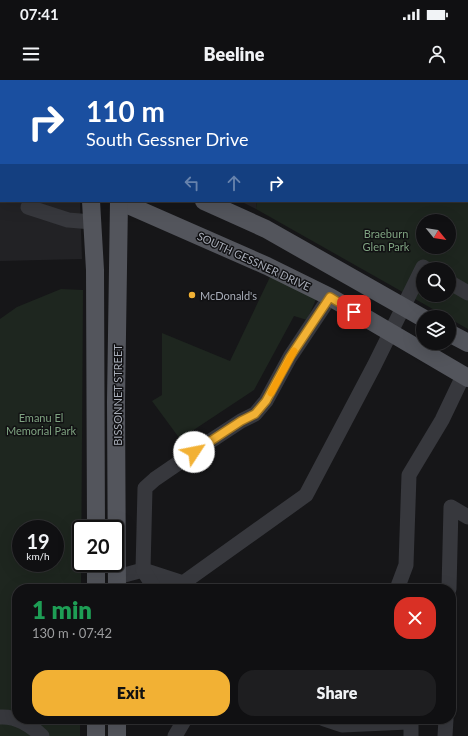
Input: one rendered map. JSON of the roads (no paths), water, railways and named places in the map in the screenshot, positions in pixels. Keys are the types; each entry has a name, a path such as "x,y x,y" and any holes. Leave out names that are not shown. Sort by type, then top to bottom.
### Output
{"main road":[{"name":"BISSONNET STREET","path":"91,202 96,270 96,520"},
{"name":"BISSONNET STREET","path":"117,583 116,402 119,202"},
{"name":"SOUTH GESSNER DRIVE","path":"121,202 268,266 330,297 466,377"},
{"path":"206,202 266,229 416,314"},
{"path":"456,337 468,343"},
{"path":"96,402 116,402"},
{"path":"96,572 96,584"},
{"path":"96,724 96,736"}],"lane":[{"path":"28,207 68,220 92,222"},
{"path":"117,583 143,570 183,583 306,494 416,281"},
{"path":"456,286 468,293"},
{"path":"151,584 143,570 145,488 155,479 206,444 241,421 255,414 266,401 290,357 330,297"},
{"path":"399,584 406,565 409,475 466,377"},
{"path":"449,584 451,507 468,517"},
{"path":"0,717 12,719"},
{"path":"28,724 42,736"},
{"path":"175,736 182,724"},
{"path":"339,724 374,730 400,724"},
{"path":"411,736 412,724"},
{"path":"446,724 446,736"}],"place":[{"name":"McDonald's","path":"192,295"}],"park label":[{"name":"Braeburn Glen Park","path":"386,239"},
{"name":"Emanu El Memorial Park","path":"41,423"}]}
